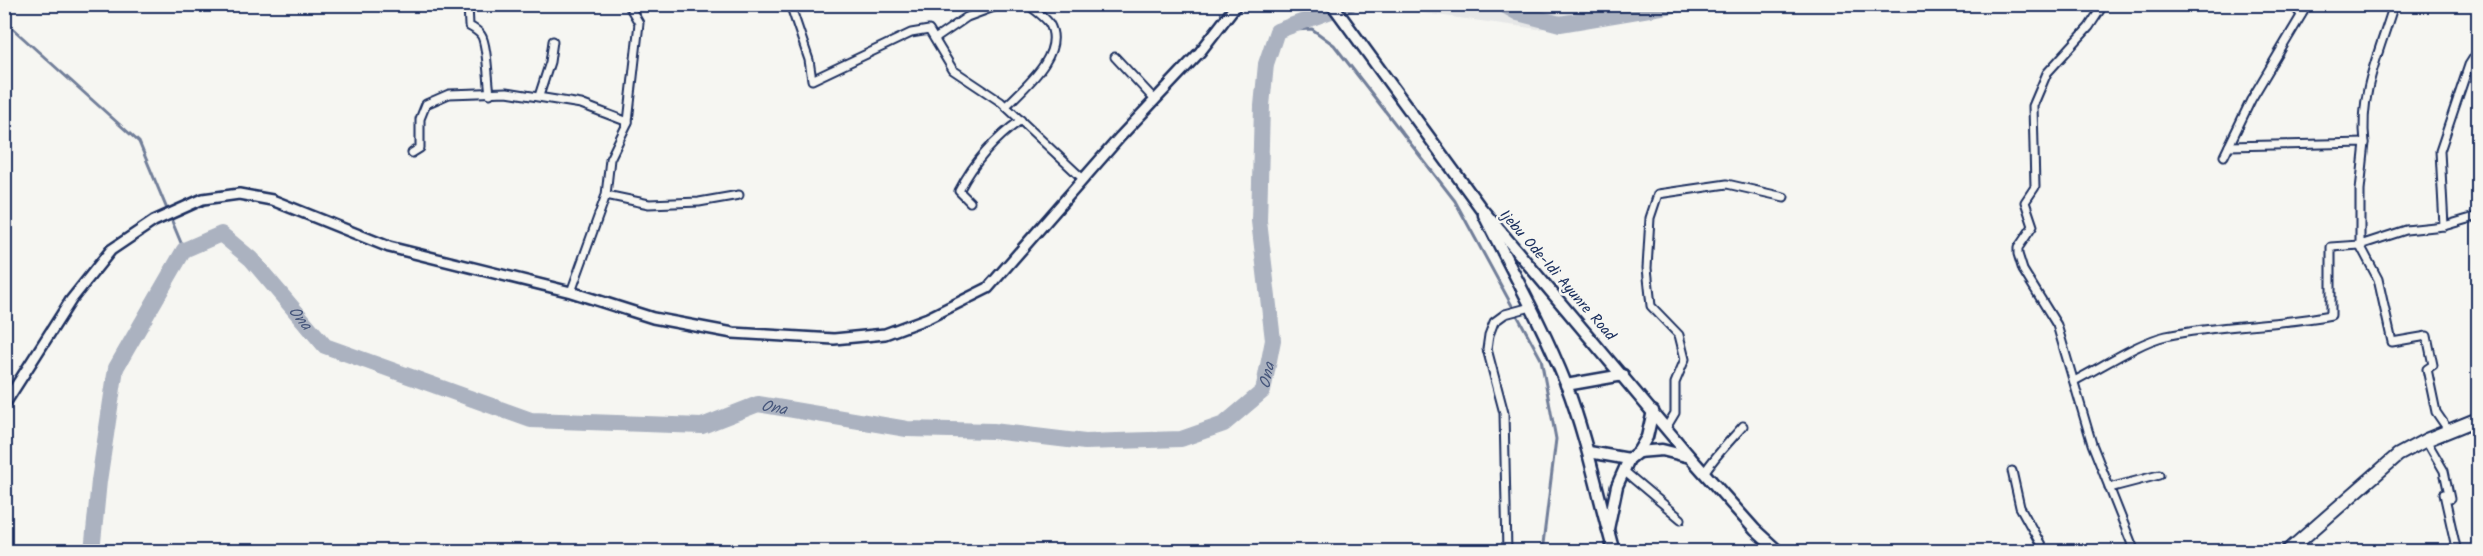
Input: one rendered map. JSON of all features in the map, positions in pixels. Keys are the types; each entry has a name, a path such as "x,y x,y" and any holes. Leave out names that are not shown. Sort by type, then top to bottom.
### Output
{"highway":[{"path":"2287,552 2398,455 2426,440 2478,419"}],"main road":[{"name":"Ijebu Ode-Idi Ayunre Road","path":"1332,4 1480,207 1690,457 1755,530 1779,552"},
{"path":"1480,207 1531,307 1566,385 1589,452 1614,552"},
{"path":"1566,385 1623,375"},
{"path":"1608,529 1612,504 1624,471 1629,459 1638,452 1647,437 1653,411"},
{"path":"1638,452 1662,450 1690,457"},
{"path":"1589,452 1629,459"}],"street":[{"path":"468,4 469,26 481,35 486,47 490,94"},
{"path":"571,292 606,195 610,159 628,122 639,23 628,4"},
{"path":"790,4 809,60 812,80 911,33 929,30 953,70 1006,106 1083,179"},
{"path":"935,39 967,17 1002,4"},
{"path":"1006,106 1035,77 1046,62 1052,48 1051,26 1028,4"},
{"path":"4,405 71,300 111,250 154,221 203,199 239,194 272,200 389,248 571,292 653,318 733,333 834,339 885,334 928,318 988,288 1083,179 1200,52 1237,4"},
{"path":"2104,4 2089,27 2047,73 2032,106 2035,187 2025,202 2033,226 2018,249 2023,270 2057,325 2092,444 2135,552"},
{"path":"2293,4 2301,15"},
{"path":"2224,156 2251,100 2308,4"},
{"path":"2394,4 2371,69 2360,190 2360,245 2378,279 2392,342 2427,336 2433,365 2427,369 2436,412 2449,430"},
{"path":"539,96 550,62 553,41"},
{"path":"2444,226 2440,151 2469,65 2478,51"},
{"path":"1115,57 1155,100"},
{"path":"412,153 420,148 420,119 426,104 449,94 507,92 539,96 581,104 628,122"},
{"path":"970,202 958,192 966,177 982,153 1021,120"},
{"path":"2229,146 2365,143"},
{"path":"1666,428 1675,413 1675,383 1685,359 1679,335 1651,306 1647,268 1650,218 1658,194 1727,184 1784,197"},
{"path":"606,195 649,204 699,202 739,195"},
{"path":"2074,381 2148,342 2166,336 2260,322 2331,315 2331,247 2360,245 2406,230 2444,226 2478,216"},
{"path":"1507,552 1504,413 1487,349 1490,328 1505,314 1531,307"},
{"path":"1704,473 1713,458 1720,454 1743,426"},
{"path":"2426,440 2444,471 2457,552"},
{"path":"1624,471 1682,519"},
{"path":"2012,471 2020,507 2045,552"},
{"path":"2109,488 2159,475"}],"shaded area":[{"path":"1365,5 1682,5 1672,12 1538,29"}],"waterway":[{"name":"Ona","path":"92,552 99,481 116,368 184,250 221,234 251,259 325,346 531,420 702,426 758,404 907,429 993,431 1085,442 1181,439 1224,424 1263,391 1273,340 1259,221 1262,106 1266,64 1277,31 1350,4"},
{"name":"Ona","path":"1502,4 1518,13 1560,24 1679,4"},
{"path":"4,28 12,28 139,142 184,250"},
{"path":"1277,31 1312,29 1334,45 1455,201 1541,359 1556,439 1542,552"}]}
